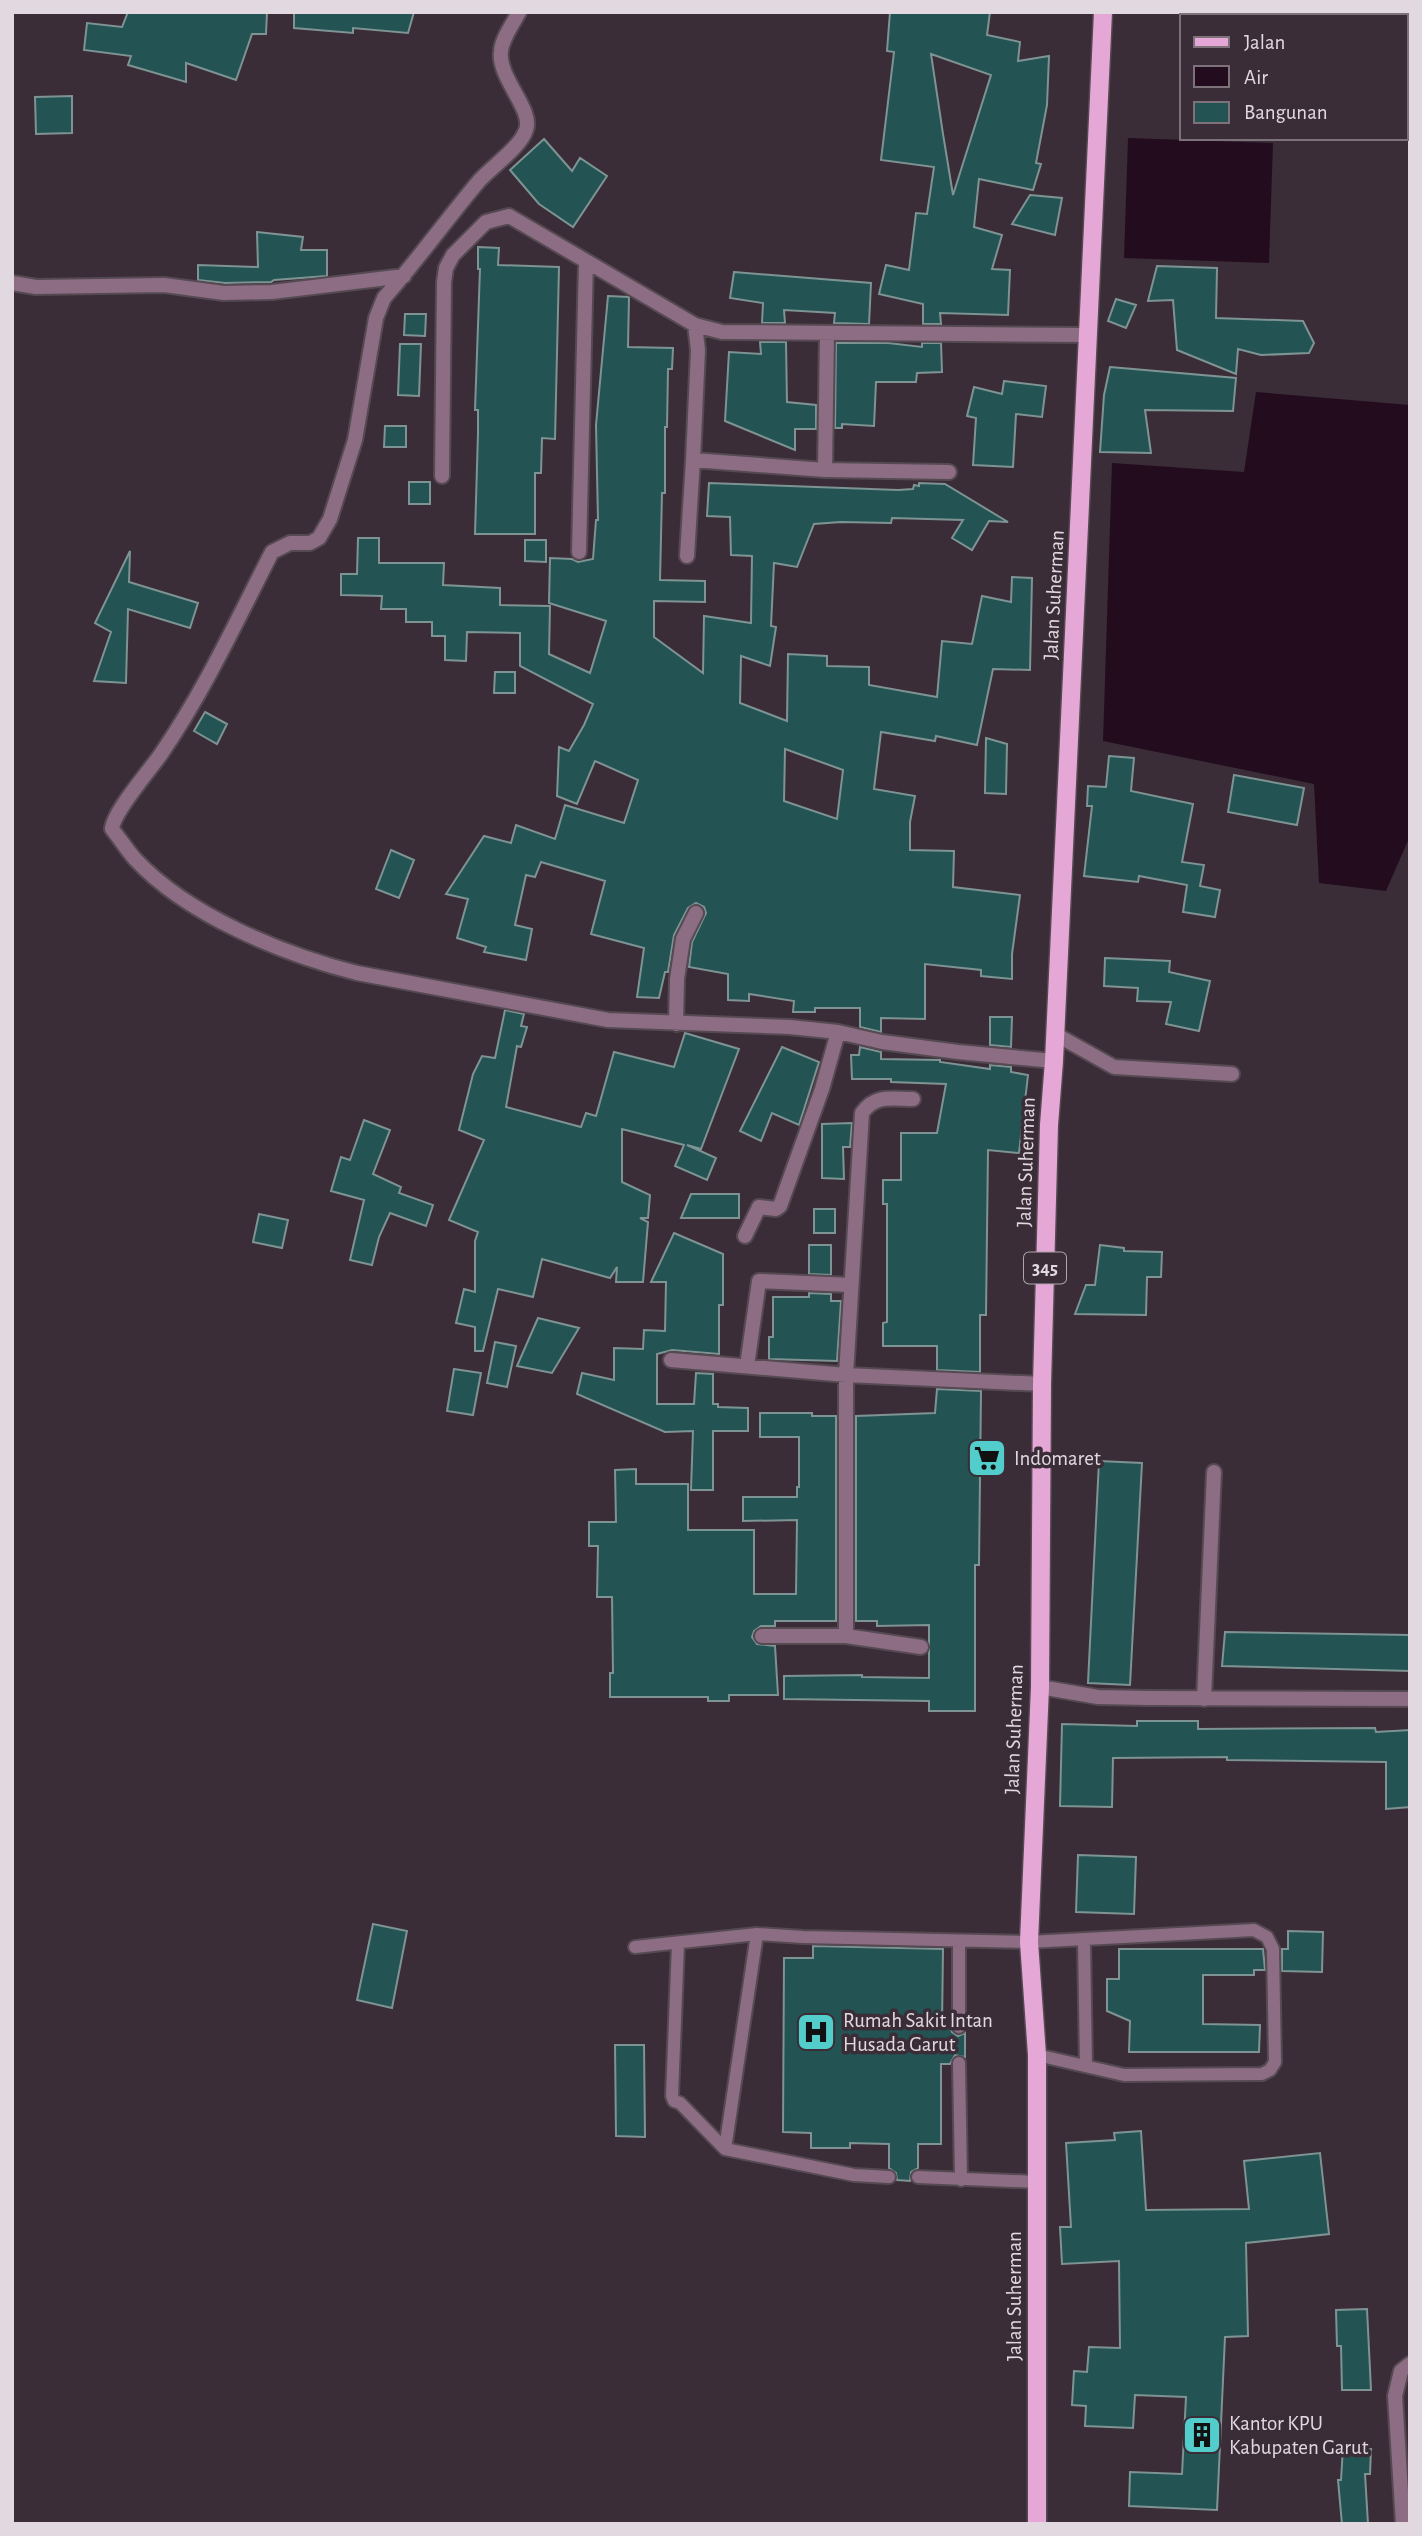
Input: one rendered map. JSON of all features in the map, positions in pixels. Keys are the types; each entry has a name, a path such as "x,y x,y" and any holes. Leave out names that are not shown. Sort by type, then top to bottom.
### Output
{"main road":[{"name":"Jalan Suherman","path":"1037,2524 1037,2055 1028,1942 1040,1686 1042,1384 1049,1125 1089,335 1102,12"}],"street":[{"path":"519,12 502,45 500,61 525,112 527,130 480,180 384,298 376,318 355,440 330,519 319,538 310,543 290,544 272,551 204,686 162,753 112,823 112,829 136,860 177,895 222,924 318,963 382,978 596,1018 676,1024 790,1027 838,1032 882,1042 958,1052 1054,1061"},
{"path":"442,476 446,268 453,255 486,222 509,216 695,325 722,332 1089,335"},
{"path":"579,552 586,261"},
{"path":"12,283 36,287 164,285 224,293 272,292 404,276"},
{"path":"687,556 698,351 695,325"},
{"path":"825,470 827,333"},
{"path":"693,460 825,470 949,472"},
{"path":"676,1024 677,979 683,939 696,913"},
{"path":"745,1236 759,1207 776,1209 780,1206 822,1089 838,1032"},
{"path":"1055,1034 1114,1067 1232,1074"},
{"path":"846,1636 846,1375 862,1113 869,1103 880,1099 913,1099"},
{"path":"747,1366 759,1281 851,1285"},
{"path":"671,1360 846,1375 1042,1384"},
{"path":"1204,1699 1214,1472"},
{"path":"762,1636 846,1636 921,1647"},
{"path":"1040,1686 1098,1697 1410,1699"},
{"path":"1403,2524 1395,2396 1401,2371 1410,2364"}],"lane":[{"path":"635,1947 757,1934 1028,1942 1254,1930 1266,1937 1273,1949 1275,2062 1270,2070 1262,2074 1124,2075 1037,2055"},
{"path":"725,2149 757,1934"},
{"path":"1084,1940 1086,2066"},
{"path":"958,1941 959,2027"},
{"path":"678,1944 672,2096 725,2149 854,2175 889,2177"},
{"path":"958,2063 961,2180"},
{"path":"918,2177 1037,2182"}],"water":[{"path":"1128,138 1273,143 1269,263 1124,258"},
{"path":"1256,392 1410,405 1410,836 1386,891 1319,883 1314,784 1103,741 1112,463 1244,472"}],"building":[{"path":"128,12 267,12 266,34 252,34 236,80 186,63 186,82 128,65 131,56 84,50 87,23 122,27"},
{"path":"294,12 414,12 408,33 353,28 353,33 294,28"},
{"path":"890,12 990,12 987,35 1020,42 1018,61 1049,56 1047,105 1036,163 1041,164 1033,190 979,179 974,227 1002,235 992,269 1010,270 1008,315 940,313 941,324 923,324 923,304 879,294 886,265 909,270 916,213 927,214 934,167 881,160 894,52 887,51","holes":["931,54 991,75 953,195"]},
{"path":"72,96 72,133 36,134 35,97"},
{"path":"544,139 572,171 580,158 607,176 573,227 539,204 510,170"},
{"path":"1030,195 1062,198 1055,235 1012,224"},
{"path":"257,232 303,237 301,250 327,250 327,276 271,282 225,283 198,280 198,265 258,267"},
{"path":"478,247 499,248 498,265 559,267 555,439 542,438 541,473 535,473 535,534 475,534 478,410 475,410 480,269"},
{"path":"1157,266 1217,268 1216,318 1303,321 1314,343 1309,353 1261,355 1238,349 1236,374 1177,350 1173,300 1148,301"},
{"path":"734,272 871,283 869,324 834,323 835,313 784,310 785,323 762,323 763,303 730,298"},
{"path":"608,296 629,297 628,347 673,348 672,369 668,369 660,580 705,581 705,602 654,601 654,637 703,673 704,616 751,623 752,556 731,555 730,517 707,516 709,483 898,490 913,489 914,485 919,486 919,483 945,484 1008,522 989,521 972,550 952,538 963,520 892,518 891,523 814,524 797,567 774,563 771,626 776,627 770,666 741,656 740,703 787,721 788,654 827,656 827,666 869,667 869,685 937,697 942,641 972,644 982,596 1011,602 1012,577 1032,578 1030,670 993,669 977,745 936,736 935,741 881,732 874,789 915,796 910,822 910,850 954,851 953,887 1020,895 1012,954 1012,979 981,976 981,970 925,964 925,1019 881,1018 881,1032 860,1027 860,1008 815,1008 815,1012 793,1012 794,1001 749,994 749,1001 728,1000 728,974 689,967 692,942 706,913 704,907 696,903 688,908 674,935 668,972 665,972 659,998 637,997 644,948 591,934 605,881 541,862 535,877 526,875 515,925 532,929 526,960 484,952 486,947 457,938 468,899 446,894 484,836 511,843 516,825 555,839 565,805 624,823 638,780 595,761 577,804 557,796 559,747 569,751 593,704 520,666 520,633 467,632 466,661 445,660 445,636 432,636 432,622 406,622 406,609 381,609 382,596 341,595 341,574 357,574 358,538 379,538 379,563 444,563 443,585 500,588 500,605 550,606 549,654 590,673 606,621 549,603 550,558 572,559 578,562 593,559 598,520 596,425","holes":["785,749 843,770 837,819 784,801"]},
{"path":"1116,299 1136,305 1126,328 1108,321"},
{"path":"405,314 426,314 425,336 404,335"},
{"path":"760,342 786,342 787,402 816,405 816,429 795,429 795,450 725,421 729,352 761,354"},
{"path":"836,343 888,343 922,347 922,343 941,343 942,372 917,373 916,382 876,382 874,426 842,424 842,428 835,428"},
{"path":"400,344 421,344 419,396 398,395"},
{"path":"1110,367 1236,378 1233,411 1145,410 1151,453 1100,452 1104,395"},
{"path":"1004,381 1046,386 1042,417 1016,414 1013,467 973,465 976,418 967,416 974,387 1002,394"},
{"path":"385,426 406,426 406,447 384,447"},
{"path":"409,482 430,482 430,504 409,504"},
{"path":"525,540 546,540 546,562 525,561"},
{"path":"130,551 129,582 198,603 190,628 128,609 126,683 94,681 111,632 95,623"},
{"path":"495,672 515,672 515,693 494,693"},
{"path":"205,712 227,724 217,744 194,731"},
{"path":"986,738 1007,744 1006,794 985,793"},
{"path":"1109,756 1134,758 1131,791 1193,804 1182,862 1204,865 1200,886 1220,890 1215,917 1183,912 1187,885 1139,876 1138,882 1084,876 1092,806 1087,806 1088,786 1106,787"},
{"path":"1234,775 1304,788 1297,825 1228,812"},
{"path":"391,850 414,860 399,898 376,889"},
{"path":"1105,958 1170,961 1169,972 1210,981 1199,1031 1166,1024 1171,1002 1137,1001 1138,988 1104,986"},
{"path":"505,1010 524,1014 521,1026 527,1027 521,1047 517,1046 506,1107 581,1127 586,1113 596,1116 614,1052 674,1067 685,1033 739,1049 701,1149 687,1145 716,1158 707,1180 675,1166 684,1145 622,1129 622,1182 650,1195 648,1218 640,1218 648,1222 643,1282 616,1282 617,1267 610,1278 542,1259 533,1297 498,1289 483,1351 475,1351 475,1327 456,1323 464,1289 475,1292 475,1241 478,1232 449,1220 484,1140 459,1130 473,1074 482,1056 495,1058"},
{"path":"990,1017 1012,1017 1011,1047 990,1045"},
{"path":"782,1047 819,1062 799,1125 772,1113 761,1141 740,1131"},
{"path":"860,1047 881,1052 881,1059 940,1060 990,1069 990,1065 1011,1067 1011,1072 1028,1075 1019,1153 988,1150 986,1315 980,1315 980,1372 937,1370 937,1346 883,1346 883,1323 887,1322 887,1204 883,1204 883,1180 901,1180 901,1133 937,1133 946,1084 852,1079 851,1055 859,1055"},
{"path":"364,1120 390,1130 373,1174 401,1187 399,1193 433,1205 426,1226 390,1213 379,1237 372,1265 350,1260 364,1200 331,1191 341,1157 350,1160"},
{"path":"852,1123 850,1147 843,1147 844,1179 822,1178 822,1124"},
{"path":"691,1194 739,1194 739,1218 681,1218"},
{"path":"814,1209 835,1209 835,1233 814,1233"},
{"path":"259,1214 288,1220 282,1248 253,1242"},
{"path":"674,1233 723,1254 719,1354 672,1350 657,1354 657,1404 694,1404 696,1373 713,1374 713,1404 718,1404 718,1407 748,1408 748,1431 713,1431 713,1490 691,1490 693,1431 665,1432 577,1394 582,1373 614,1380 614,1348 643,1349 644,1330 665,1331 666,1282 651,1282"},
{"path":"809,1245 831,1245 831,1275 809,1274"},
{"path":"1100,1245 1124,1248 1124,1251 1162,1252 1161,1277 1147,1277 1146,1315 1075,1314 1086,1285 1095,1285"},
{"path":"809,1293 831,1294 831,1301 841,1301 837,1361 769,1359 769,1337 773,1337 773,1297 809,1297"},
{"path":"538,1318 579,1328 552,1373 517,1366"},
{"path":"495,1342 516,1346 507,1387 487,1383"},
{"path":"454,1369 481,1373 473,1415 447,1411"},
{"path":"937,1389 981,1391 979,1565 975,1565 975,1711 929,1711 929,1701 784,1699 784,1676 929,1678 929,1625 877,1626 877,1621 856,1621 856,1416 935,1413"},
{"path":"760,1413 836,1416 836,1621 775,1621 775,1626 761,1626 754,1631 752,1637 757,1644 775,1646 778,1695 729,1695 729,1701 708,1701 708,1697 610,1697 610,1673 613,1673 612,1597 597,1597 598,1546 589,1546 589,1522 616,1522 615,1470 636,1469 636,1484 688,1484 688,1530 754,1530 754,1594 796,1594 797,1520 743,1521 743,1497 797,1497 799,1487 799,1437 760,1437"},
{"path":"1099,1461 1142,1463 1130,1685 1088,1683"},
{"path":"1225,1632 1410,1635 1410,1671 1222,1666"},
{"path":"1137,1721 1198,1721 1198,1729 1375,1728 1376,1732 1410,1730 1410,1807 1386,1809 1386,1762 1227,1760 1227,1757 1113,1758 1112,1807 1060,1806 1062,1724 1137,1726"},
{"path":"1078,1855 1136,1857 1134,1914 1076,1912"},
{"path":"373,1924 407,1931 392,2008 357,2000"},
{"path":"1288,1931 1323,1932 1322,1972 1282,1971 1282,1949 1288,1949"},
{"path":"813,1946 943,1949 942,2026 950,2027 958,2036 965,2033 965,2057 955,2055 950,2064 941,2064 941,2144 918,2144 918,2168 911,2172 910,2181 897,2180 896,2173 889,2168 889,2144 850,2143 850,2148 811,2148 811,2133 783,2132 784,1958 813,1958"},
{"path":"1119,1949 1263,1949 1265,1970 1254,1970 1254,1975 1203,1975 1203,2024 1260,2025 1259,2052 1129,2052 1130,2021 1107,2011 1107,1979 1119,1979"},
{"path":"615,2045 644,2045 645,2137 616,2136"},
{"path":"1141,2131 1146,2210 1249,2209 1244,2161 1320,2153 1329,2234 1246,2243 1248,2336 1225,2337 1217,2510 1129,2506 1130,2472 1182,2474 1186,2397 1135,2395 1133,2428 1085,2426 1086,2406 1072,2405 1074,2371 1087,2372 1089,2347 1120,2348 1119,2261 1062,2264 1060,2227 1071,2227 1066,2143 1115,2140 1114,2133"},
{"path":"1367,2309 1371,2390 1342,2390 1341,2346 1337,2346 1336,2310"},
{"path":"1343,2447 1371,2449 1370,2474 1365,2474 1368,2524 1342,2524 1338,2480 1341,2480"}],"place":[{"name":"Indomaret","path":"987,1458"},
{"name":"Rumah Sakit Intan Husada Garut","path":"816,2032"},
{"name":"Kantor KPU Kabupaten Garut","path":"1202,2435"}]}
